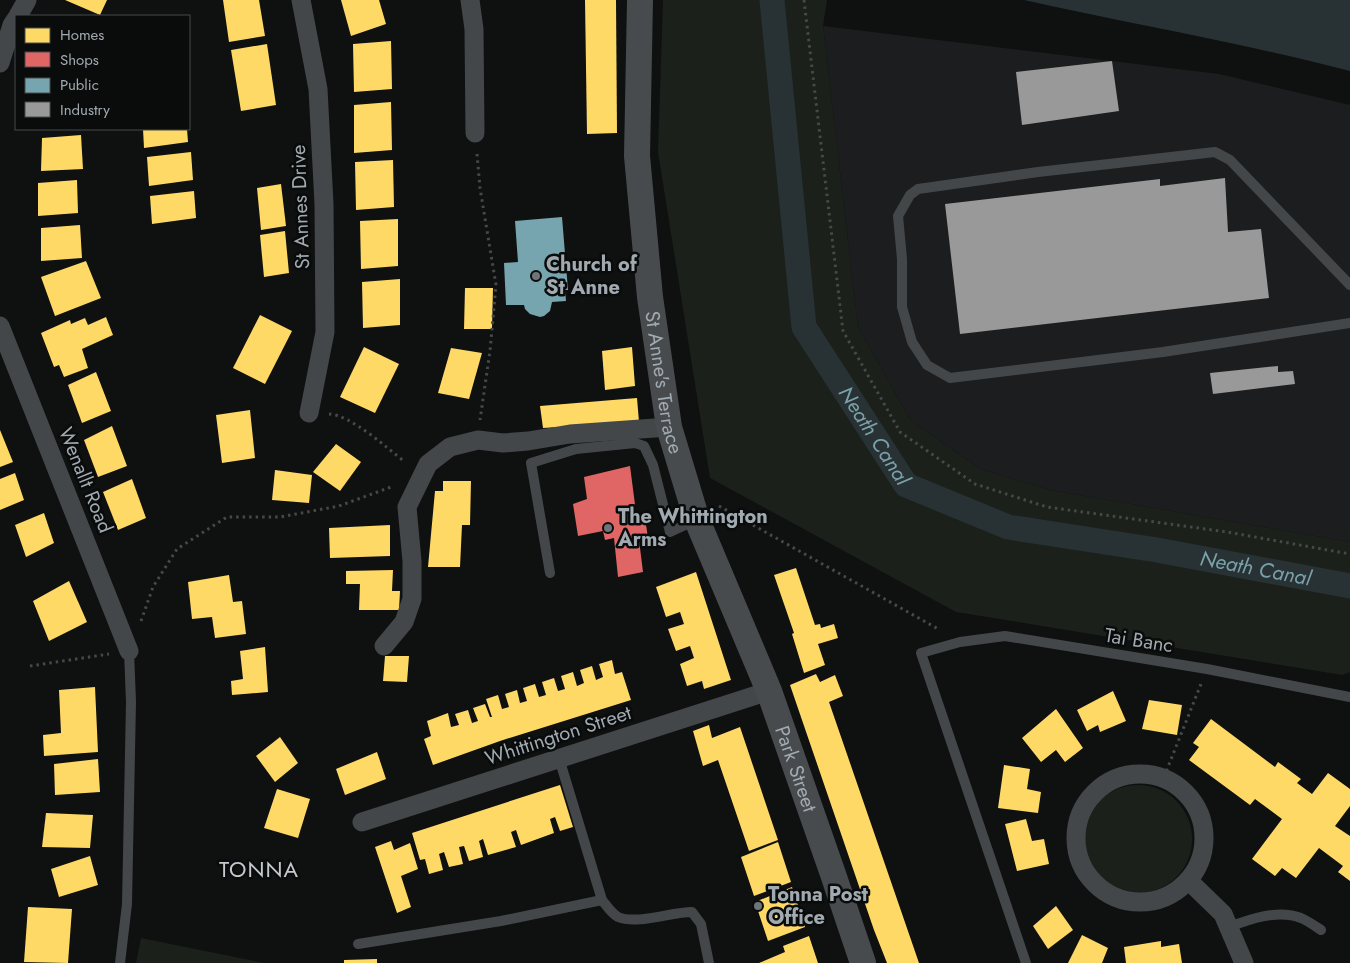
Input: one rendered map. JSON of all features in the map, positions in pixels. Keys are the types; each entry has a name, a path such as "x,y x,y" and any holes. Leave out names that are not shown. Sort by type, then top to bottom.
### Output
{"main road":[{"name":"St Anne's Terrace","path":"640,0 636,156 650,296 669,427 697,520 722,577"},
{"name":"Park Street","path":"722,577 769,691 863,963"}],"street":[{"path":"18,15 27,0"},
{"name":"St Annes Drive","path":"301,0 318,89 324,204 324,332 308,413"},
{"path":"470,0 474,29 475,133"},
{"path":"0,63 15,22"},
{"name":"Wenallt Road","path":"0,326 130,651"},
{"path":"384,646 404,622 412,599 412,561 407,507 428,464 450,447 478,440 503,443 570,434 669,427"},
{"name":"Whittington Street","path":"362,822 769,691"},
{"path":"1146,773 1164,777 1184,790 1196,806 1204,831 1200,861 1189,881 1164,897 1138,902 1116,899 1088,879 1079,859 1076,829 1084,803 1103,785 1122,776 1146,773"},
{"path":"1189,881 1223,914 1244,963"}],"lane":[{"path":"1350,285 1230,160 1215,152 1038,172 918,189 910,195 898,216 902,259 902,307 912,342 927,365 950,378 1163,352 1350,323"},
{"path":"550,573 531,463 576,449 635,443 644,446 653,465 670,532 697,520"},
{"name":"Tai Banc","path":"1026,963 922,652 960,642 1005,636 1207,669 1350,697"},
{"path":"120,963 128,904 130,651"},
{"path":"559,758 602,900 618,917 636,920 679,912 692,912 701,924 709,963"},
{"path":"358,944 501,921 602,900"},
{"path":"1229,927 1250,919 1286,915 1300,918 1321,930"}],"path":[{"path":"475,133 480,188 496,285 490,351 478,440"},
{"path":"308,413 338,414 387,448"},
{"path":"30,666 130,651 154,587 177,549 227,517 280,517 339,506 422,476"},
{"path":"688,489 960,642"},
{"path":"1164,777 1195,699"}],"shaded area":[{"path":"663,0 827,0 823,26 858,327 911,421 981,469 1050,490 1350,542 1350,672 1342,675 956,612 710,478 658,152"},
{"path":"1024,0 1350,0 1350,71 1228,43"},
{"path":"823,26 1219,74 1350,105 1350,542 1050,490 981,469 911,421 858,327"},
{"path":"1138,785 1159,789 1176,801 1188,818 1192,839 1188,860 1176,877 1159,889 1138,893 1117,889 1100,877 1088,860 1084,839 1088,818 1100,801 1117,789"},
{"path":"141,938 264,963 136,963"}],"building: Homes":[{"path":"65,0 107,0 100,15"},
{"path":"223,0 259,0 265,36 229,42"},
{"path":"341,0 379,0 386,24 351,36"},
{"path":"585,0 616,0 617,133 587,134"},
{"path":"391,41 392,89 354,92 353,44"},
{"path":"267,44 276,105 241,111 231,50"},
{"path":"391,102 392,150 354,153 354,105"},
{"path":"143,130 187,130 188,142 144,148"},
{"path":"81,135 83,169 41,171 42,138"},
{"path":"191,152 193,180 149,186 147,157"},
{"path":"393,160 394,207 356,210 355,162"},
{"path":"77,180 78,213 38,216 38,183"},
{"path":"281,184 286,226 261,230 257,188"},
{"path":"194,191 196,218 152,224 150,196"},
{"path":"398,219 398,266 361,269 360,221"},
{"path":"80,225 82,258 41,261 41,228"},
{"path":"285,231 289,273 264,277 260,235"},
{"path":"86,261 101,298 55,316 41,277"},
{"path":"400,279 400,325 363,328 362,282"},
{"path":"465,288 493,288 492,329 464,329"},
{"path":"260,315 292,331 265,384 233,368"},
{"path":"106,317 113,335 82,349 88,368 64,377 59,365 54,367 41,333 70,320 71,324 85,318 88,325"},
{"path":"364,347 399,364 375,413 340,397"},
{"path":"632,347 635,386 605,390 602,351"},
{"path":"451,348 482,353 469,399 438,393"},
{"path":"96,372 111,411 82,423 68,385"},
{"path":"637,398 639,422 543,428 540,406"},
{"path":"250,410 255,458 222,463 216,415"},
{"path":"112,426 127,466 98,477 84,440"},
{"path":"0,430 13,462 0,467"},
{"path":"336,444 361,462 340,491 313,472"},
{"path":"275,470 312,475 309,503 272,500"},
{"path":"15,473 24,500 0,510 0,479"},
{"path":"132,479 146,518 118,530 103,492"},
{"path":"443,481 471,481 470,525 462,525 460,567 428,567 435,491 443,491"},
{"path":"44,513 54,543 26,557 15,525"},
{"path":"390,525 390,556 330,558 329,528"},
{"path":"796,568 815,625 820,624 821,628 834,624 838,638 818,644 825,665 804,673 792,634 794,633 774,575"},
{"path":"393,570 392,591 400,591 399,610 359,610 360,584 346,584 346,571"},
{"path":"696,572 731,680 704,689 702,681 687,686 680,664 694,658 690,646 676,651 668,629 684,624 680,612 666,617 656,587"},
{"path":"229,575 233,602 242,601 246,634 215,638 212,617 192,619 188,582"},
{"path":"69,581 87,622 49,641 33,601"},
{"path":"265,647 268,692 232,695 231,681 243,679 240,651"},
{"path":"385,656 409,656 407,682 383,681"},
{"path":"612,660 615,674 622,672 631,700 500,741 433,765 424,739 431,736 427,721 448,713 451,727 459,725 455,714 468,710 472,723 478,721 473,708 485,704 490,717 492,717 486,699 498,695 502,709 509,707 505,694 517,690 520,703 527,701 523,688 535,684 539,697 546,695 542,682 554,678 558,691 565,689 561,676 573,672 577,686 584,683 580,670 592,666 596,680 603,677 599,664"},
{"path":"816,674 820,682 835,675 843,696 829,702 919,963 887,963 874,930 790,685"},
{"path":"95,687 98,752 44,756 43,735 61,733 59,690"},
{"path":"1113,691 1126,721 1100,732 1098,725 1087,731 1077,710"},
{"path":"1149,700 1182,705 1177,735 1142,729"},
{"path":"1056,709 1083,748 1065,762 1056,750 1041,762 1022,738"},
{"path":"1211,719 1275,767 1278,762 1301,779 1297,783 1312,794 1328,773 1350,789 1350,806 1335,826 1350,836 1350,881 1338,872 1343,866 1319,848 1296,878 1282,868 1275,876 1252,859 1282,819 1255,799 1250,805 1189,760 1199,747 1193,743"},
{"path":"709,725 712,738 740,727 778,840 749,851 718,760 703,766 693,731"},
{"path":"280,737 298,763 275,782 256,756"},
{"path":"377,752 386,779 345,795 336,769"},
{"path":"98,759 100,792 55,795 54,764"},
{"path":"1004,765 1030,769 1027,789 1041,792 1038,813 998,808"},
{"path":"560,785 573,827 560,831 555,817 550,819 554,833 521,845 516,830 511,832 516,847 488,855 483,839 479,841 483,857 469,861 464,846 459,847 463,864 449,867 444,852 439,854 443,870 429,874 425,859 420,860 412,833"},
{"path":"277,789 310,799 298,838 264,828"},
{"path":"46,813 93,815 90,848 42,847"},
{"path":"1026,819 1032,841 1044,839 1049,864 1017,871 1005,824"},
{"path":"391,841 394,850 410,843 418,869 401,876 411,907 397,913 375,847"},
{"path":"778,842 791,882 754,896 741,857"},
{"path":"90,856 98,885 59,897 51,869"},
{"path":"792,887 805,927 768,941 755,902"},
{"path":"1056,906 1073,930 1048,949 1033,926"},
{"path":"28,907 72,909 68,963 24,962"},
{"path":"1082,935 1108,948 1102,963 1068,963"},
{"path":"809,936 818,963 759,963 785,952 783,946"},
{"path":"1161,941 1161,947 1179,944 1182,963 1126,963 1124,947"},
{"path":"377,959 377,963 344,963 344,960"}],"building: Shops":[{"path":"630,466 637,520 645,518 648,538 639,540 643,572 618,577 614,538 605,540 603,531 578,536 573,504 587,499 584,477"}],"building: Public":[{"name":"Church of St Anne","path":"562,217 568,290 565,290 566,301 552,302 550,311 540,317 530,314 524,305 506,305 504,263 518,262 515,221"}],"building: Industry":[{"path":"1112,61 1119,111 1022,125 1016,72"},
{"path":"1225,178 1228,232 1261,229 1269,298 960,334 945,204 1160,179 1160,186"},
{"path":"1278,366 1278,372 1293,371 1295,384 1213,394 1210,373"}],"waterway":[{"name":"Neath Canal","path":"772,0 804,327 906,485 1008,527 1157,550 1350,586"}],"place":[{"name":"Church of St Anne","path":"536,276"},
{"name":"The Whittington Arms","path":"608,528"},
{"name":"Tonna Post Office","path":"758,906"}],"district":[{"name":"TONNA","path":"259,869"}]}
